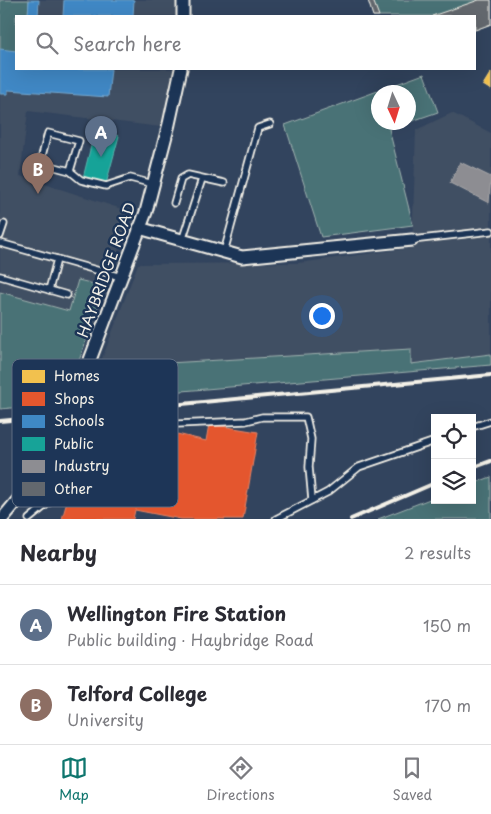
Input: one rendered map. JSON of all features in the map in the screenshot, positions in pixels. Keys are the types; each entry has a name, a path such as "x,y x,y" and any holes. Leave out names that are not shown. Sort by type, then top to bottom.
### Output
{"street":[{"path":"182,15 183,0"},
{"name":"HAYBRIDGE ROAD","path":"91,359 146,212 181,70"},
{"path":"139,227 242,257 412,240"},
{"name":"HAYBRIDGE ROAD","path":"2,519 12,507"}],"lane":[{"path":"224,252 258,128 270,124"},
{"path":"70,171 79,141 48,133 40,164 70,171 81,180 106,186 130,178 152,186"},
{"path":"174,203 181,178 188,174 224,183"},
{"path":"182,241 202,179"},
{"path":"0,236 4,224"},
{"path":"412,240 491,231"},
{"path":"0,243 121,277"},
{"path":"48,290 57,259"},
{"path":"0,276 67,295"},
{"path":"178,424 246,421 262,417 306,417 311,439 309,467 312,500"},
{"path":"476,426 491,421"},
{"path":"276,519 328,492 359,467 431,442"},
{"path":"29,519 44,507"}],"shaded area":[{"path":"0,0 176,0 176,15 15,15 15,70 173,70 174,74 161,127 28,111 20,176 131,212 93,325 49,359 12,359 12,388 0,397"},
{"path":"452,113 491,133 491,354 411,364 411,350 178,363 178,359 102,359 138,264 298,263 412,248 416,130"}],"green space":[{"path":"0,0 29,0 28,15 15,15 15,51 0,50"},
{"path":"368,0 491,0 491,24 476,30 476,15 373,15"},
{"path":"424,74 438,112 416,120 416,85 394,85"},
{"path":"371,93 371,130 389,130 413,225 321,237 285,125"},
{"path":"78,280 90,283 98,288 102,296 80,359 12,359 12,408 0,409 0,292 69,311"},
{"path":"411,349 411,364 491,354 491,365 178,391 178,362"},
{"path":"491,477 491,519 378,519 431,499 431,504 476,504 476,483"}],"building: Homes":[{"path":"491,72 491,90 483,85"}],"building: Shops":[{"path":"209,424 258,432 243,519 181,519 135,510 133,519 62,519 65,507 178,507 178,434 206,441"}],"building: Schools":[{"path":"29,0 39,0 38,15 28,15"},
{"path":"64,0 134,0 133,15 63,15"},
{"path":"0,49 15,51 15,70 111,70 108,97 8,90 8,94 0,94"}],"building: Public":[{"path":"95,130 119,136 106,184 83,178"}],"building: Industry":[{"path":"460,162 491,177 489,203 450,183"}],"building: Other":[{"path":"368,0 373,0 379,15 373,15"},
{"path":"479,0 491,0 491,24 476,30 476,15 435,15"}],"railway":[{"path":"178,404 491,375"},
{"path":"0,421 12,420"},
{"path":"476,467 491,461"},
{"path":"351,519 431,485"}],"place":[{"name":"Wellington Fire Station","path":"101,157"},
{"name":"Telford College","path":"38,194"}]}
